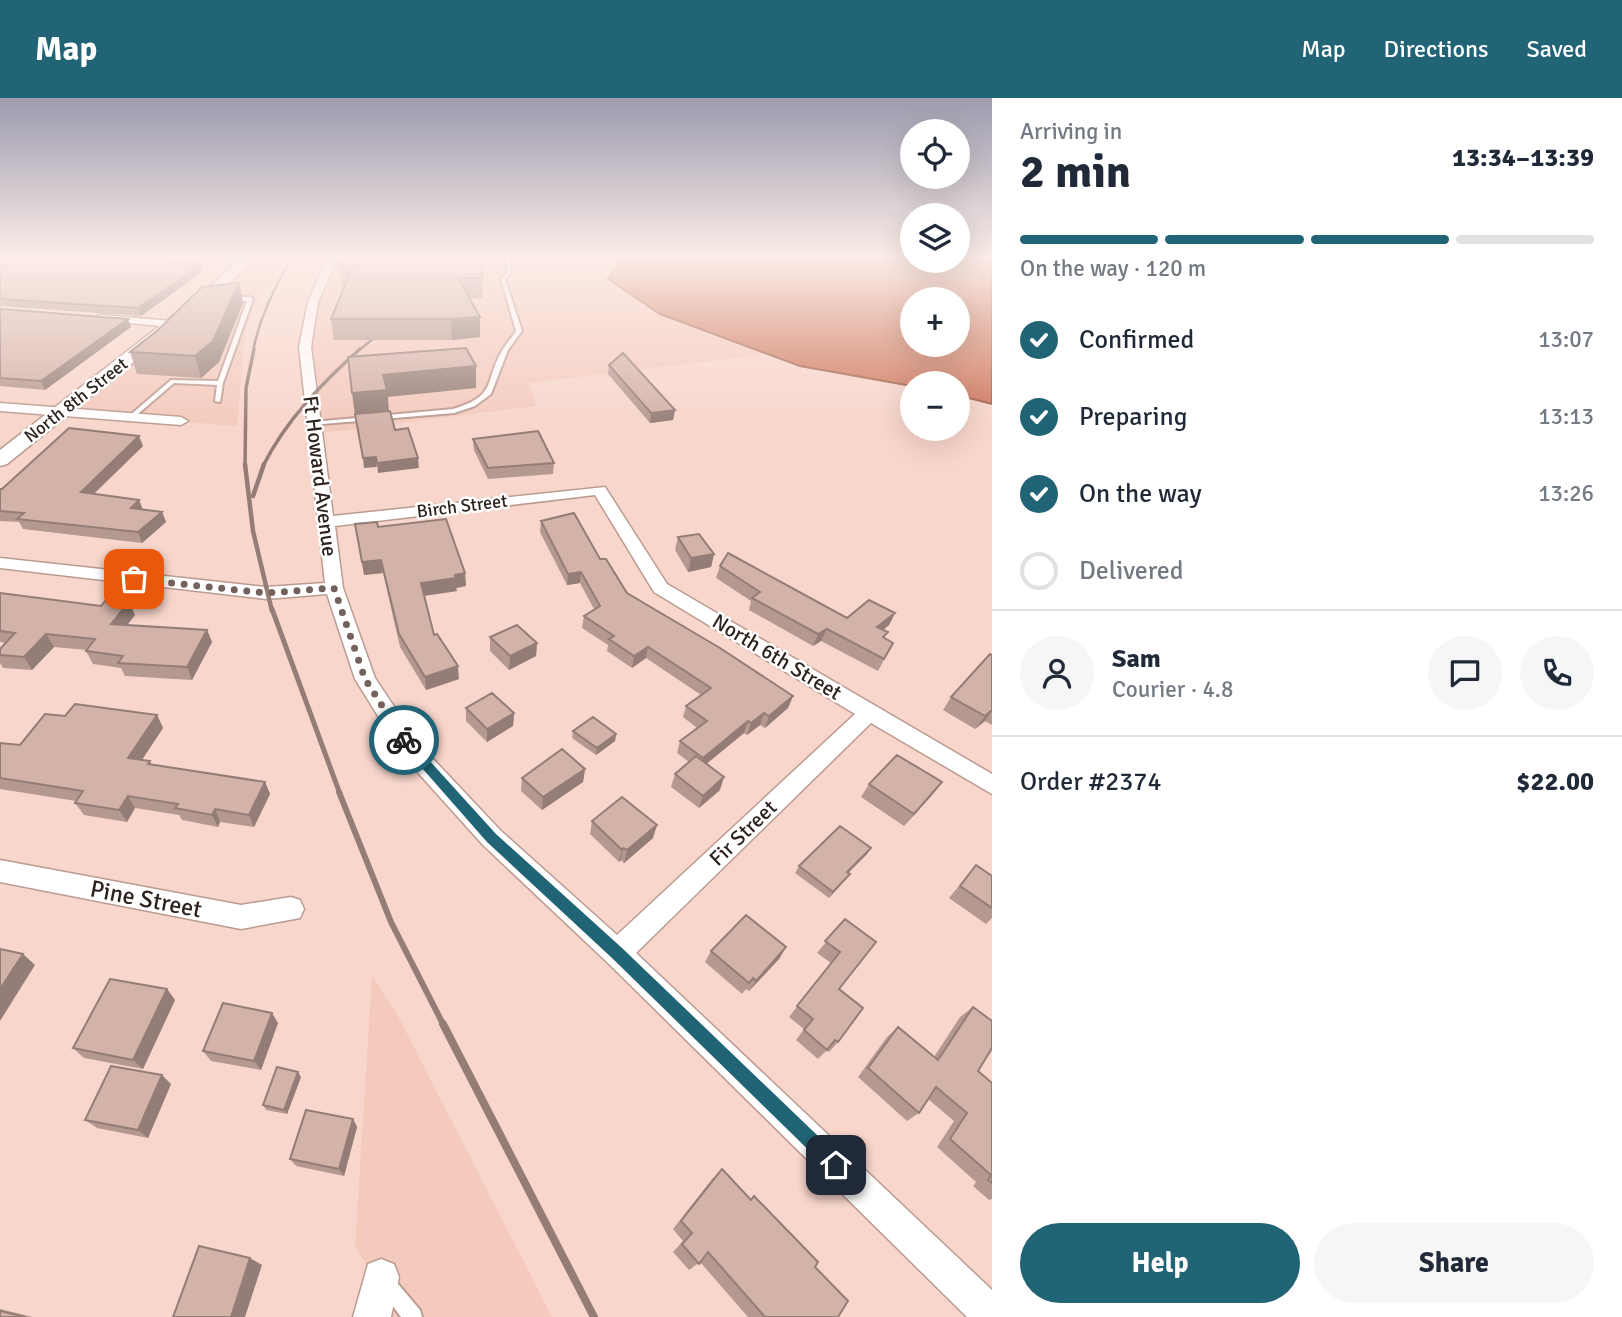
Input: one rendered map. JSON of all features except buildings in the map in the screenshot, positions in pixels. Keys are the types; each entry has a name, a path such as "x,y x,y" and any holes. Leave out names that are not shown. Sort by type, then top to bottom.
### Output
{"main road":[{"name":"North 8th Street","path":"0,460 182,316"}],"street":[{"name":"Ft Howard Avenue","path":"309,316 305,347 334,588 365,679 411,750 492,838 617,953 992,1316"},
{"path":"83,317 172,324"},
{"path":"0,407 181,421"},
{"name":"Birch Street","path":"325,522 600,490"},
{"name":"North 6th Street","path":"600,490 660,588 992,785"},
{"path":"0,563 266,593 334,588"},
{"name":"Fir Street","path":"617,953 870,712"},
{"name":"Pine Street","path":"0,871 241,917 291,909"},
{"path":"372,1317 381,1277"}],"lane":[{"path":"218,401 220,383 244,316"},
{"path":"313,424 454,411 472,405 489,393 505,350 519,331 514,316"},
{"path":"130,418 173,381 220,383"},
{"path":"381,1277 413,1317"}],"shaded area":[{"path":"177,316 251,316 245,335 237,426 60,412"},
{"path":"313,316 665,316 767,354 529,383 536,406 314,434 305,347"},
{"path":"665,316 900,316 900,357 970,357 970,316 992,316 992,404 970,398 970,371 900,371 900,384 800,366"},
{"path":"372,976 397,1014 552,1317 378,1317 384,1291 355,1247"}],"railway":[{"path":"253,351 264,316"},
{"path":"358,351 385,329"},
{"path":"245,464 246,388 254,349"},
{"path":"264,464 306,403 360,349"},
{"path":"245,464 253,531 272,611"},
{"path":"253,496 264,464"},
{"path":"272,609 340,794"},
{"path":"339,792 391,922 444,1026"},
{"path":"443,1024 594,1317"}],"way so far":[{"path":"134,579 266,593 334,588 365,679 404,740"}],"route":[{"path":"404,740 492,838 617,953 836,1165"}]}
